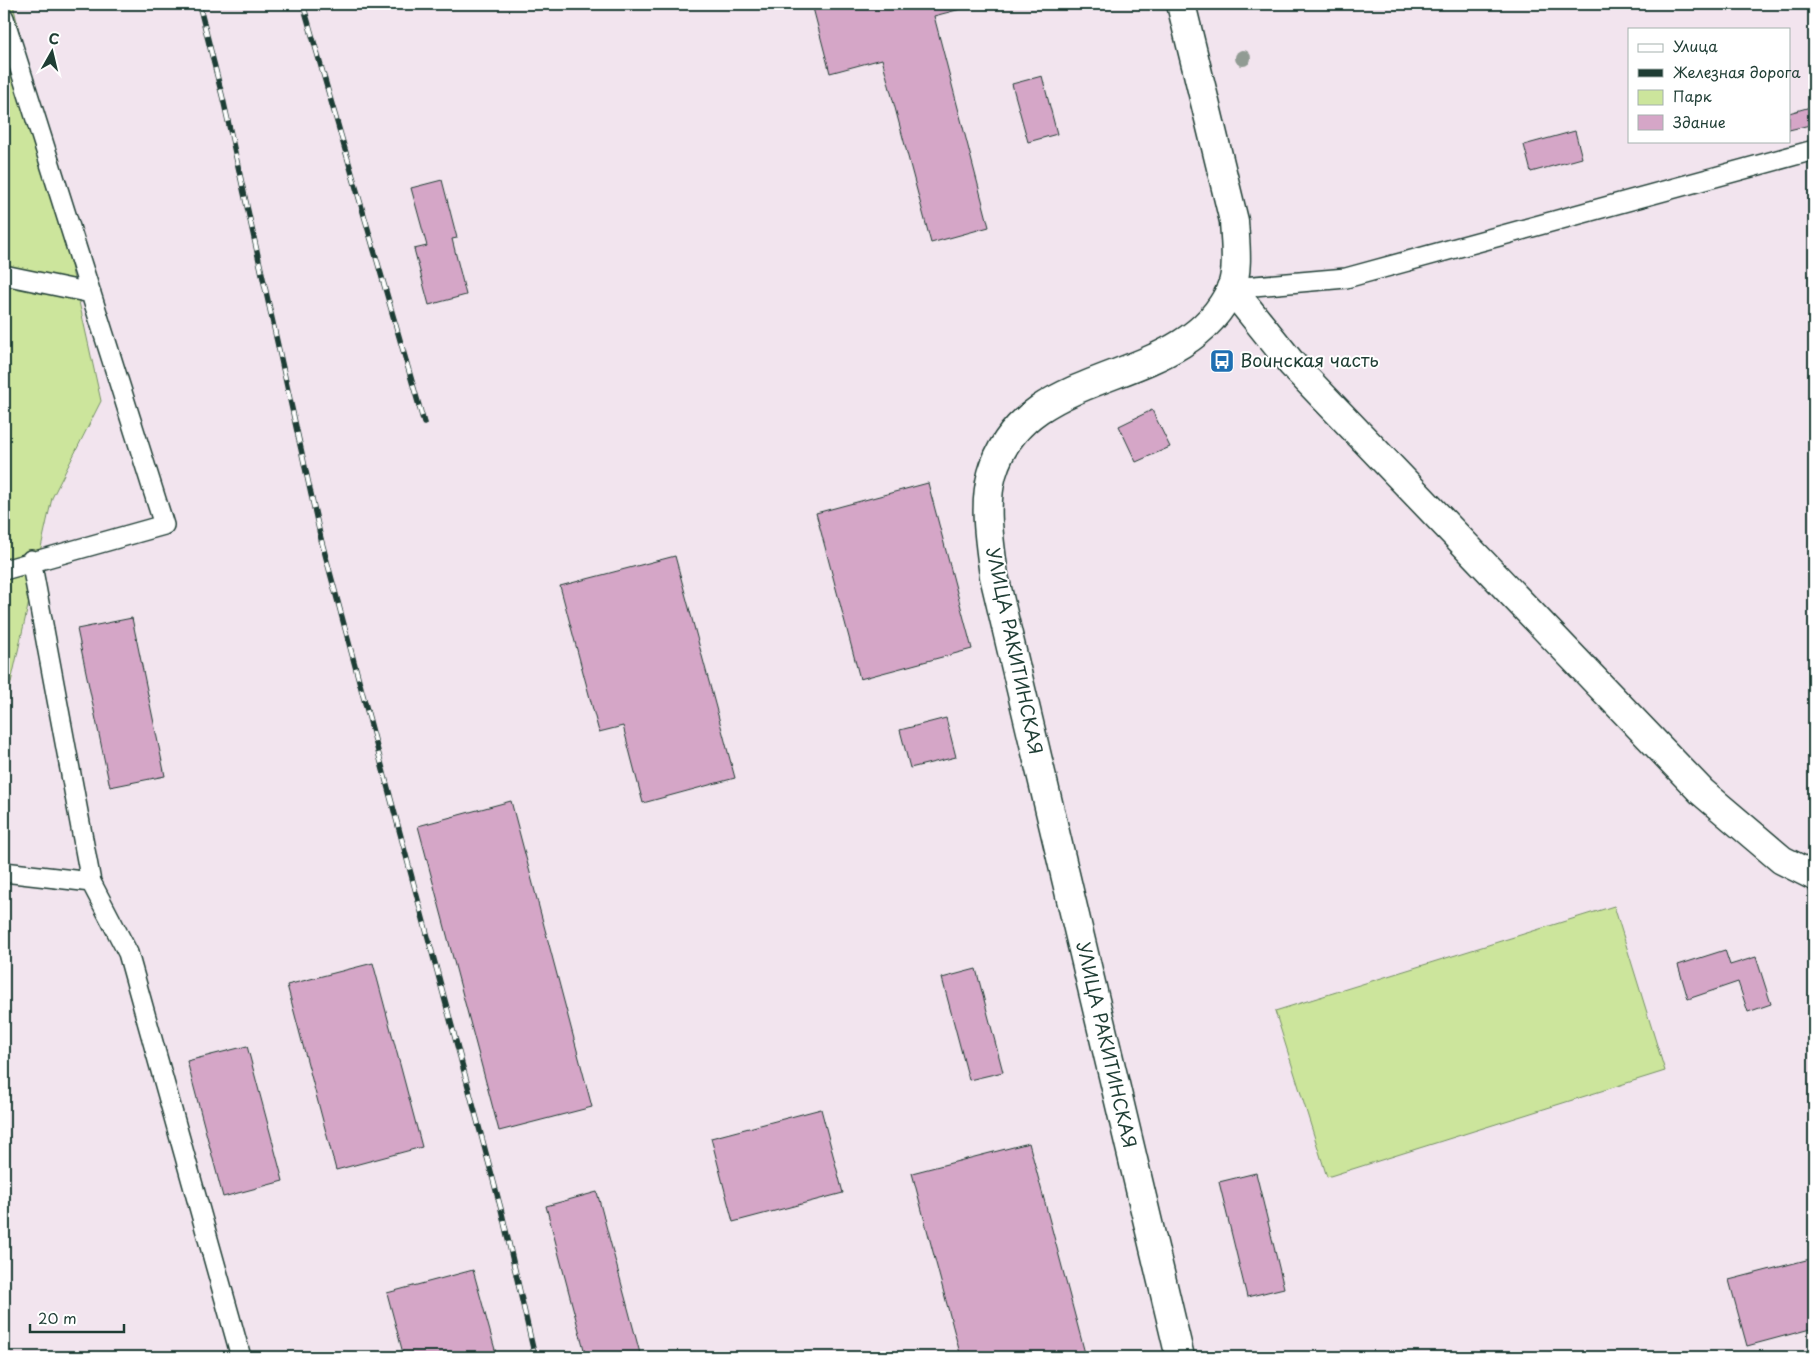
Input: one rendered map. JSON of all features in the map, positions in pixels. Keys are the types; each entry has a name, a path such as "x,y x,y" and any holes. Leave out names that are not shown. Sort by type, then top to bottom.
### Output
{"street":[{"name":"УЛИЦА РАКИТИНСКАЯ","path":"1180,1357 994,576 987,519 992,474 1006,443 1028,417 1067,392 1136,367 1186,343 1215,313 1232,288 1236,256 1234,221 1181,4"},
{"path":"1232,288 1292,364 1702,792 1782,860 1814,876"}],"lane":[{"path":"4,18 164,525 30,560 4,570"},
{"path":"1232,288 1346,278 1814,150"},
{"path":"4,275 92,294"},
{"path":"30,560 91,882 128,953 241,1357"},
{"path":"4,872 91,882"}],"green space":[{"path":"4,4 13,4 101,401 52,498 4,714"},
{"path":"1614,906 1665,1071 1327,1177 1275,1011"}],"building":[{"path":"812,4 980,4 934,16 989,227 931,243 882,59 830,73"},
{"path":"1042,76 1057,134 1028,142 1012,84"},
{"path":"1814,106 1814,124 1790,130 1790,113"},
{"path":"1575,131 1582,158 1531,172 1524,145"},
{"path":"442,180 457,238 452,239 466,295 429,305 414,249 427,246 411,188"},
{"path":"1152,410 1170,447 1136,462 1119,426"},
{"path":"928,483 972,649 860,679 816,513"},
{"path":"675,556 735,778 643,803 623,726 599,732 560,586"},
{"path":"132,618 165,776 110,787 77,629"},
{"path":"946,718 956,757 910,768 900,730"},
{"path":"511,801 592,1107 499,1131 418,826"},
{"path":"1725,950 1730,965 1756,957 1771,1004 1748,1012 1738,982 1688,999 1678,965"},
{"path":"373,963 422,1147 336,1170 287,985"},
{"path":"976,969 1003,1072 969,1080 942,978"},
{"path":"247,1046 283,1181 223,1197 187,1061"},
{"path":"821,1109 843,1193 733,1222 711,1138"},
{"path":"1029,1143 1086,1357 961,1357 912,1173"},
{"path":"1256,1173 1284,1288 1247,1297 1219,1182"},
{"path":"597,1192 641,1357 586,1357 546,1206"},
{"path":"1814,1258 1814,1328 1747,1346 1729,1280"},
{"path":"473,1270 497,1357 404,1357 387,1293"}],"railway":[{"path":"199,4 224,103 321,539 501,1209 535,1357"},
{"path":"303,4 424,423"}],"place":[{"name":"Воинская часть","path":"1222,361"}]}
